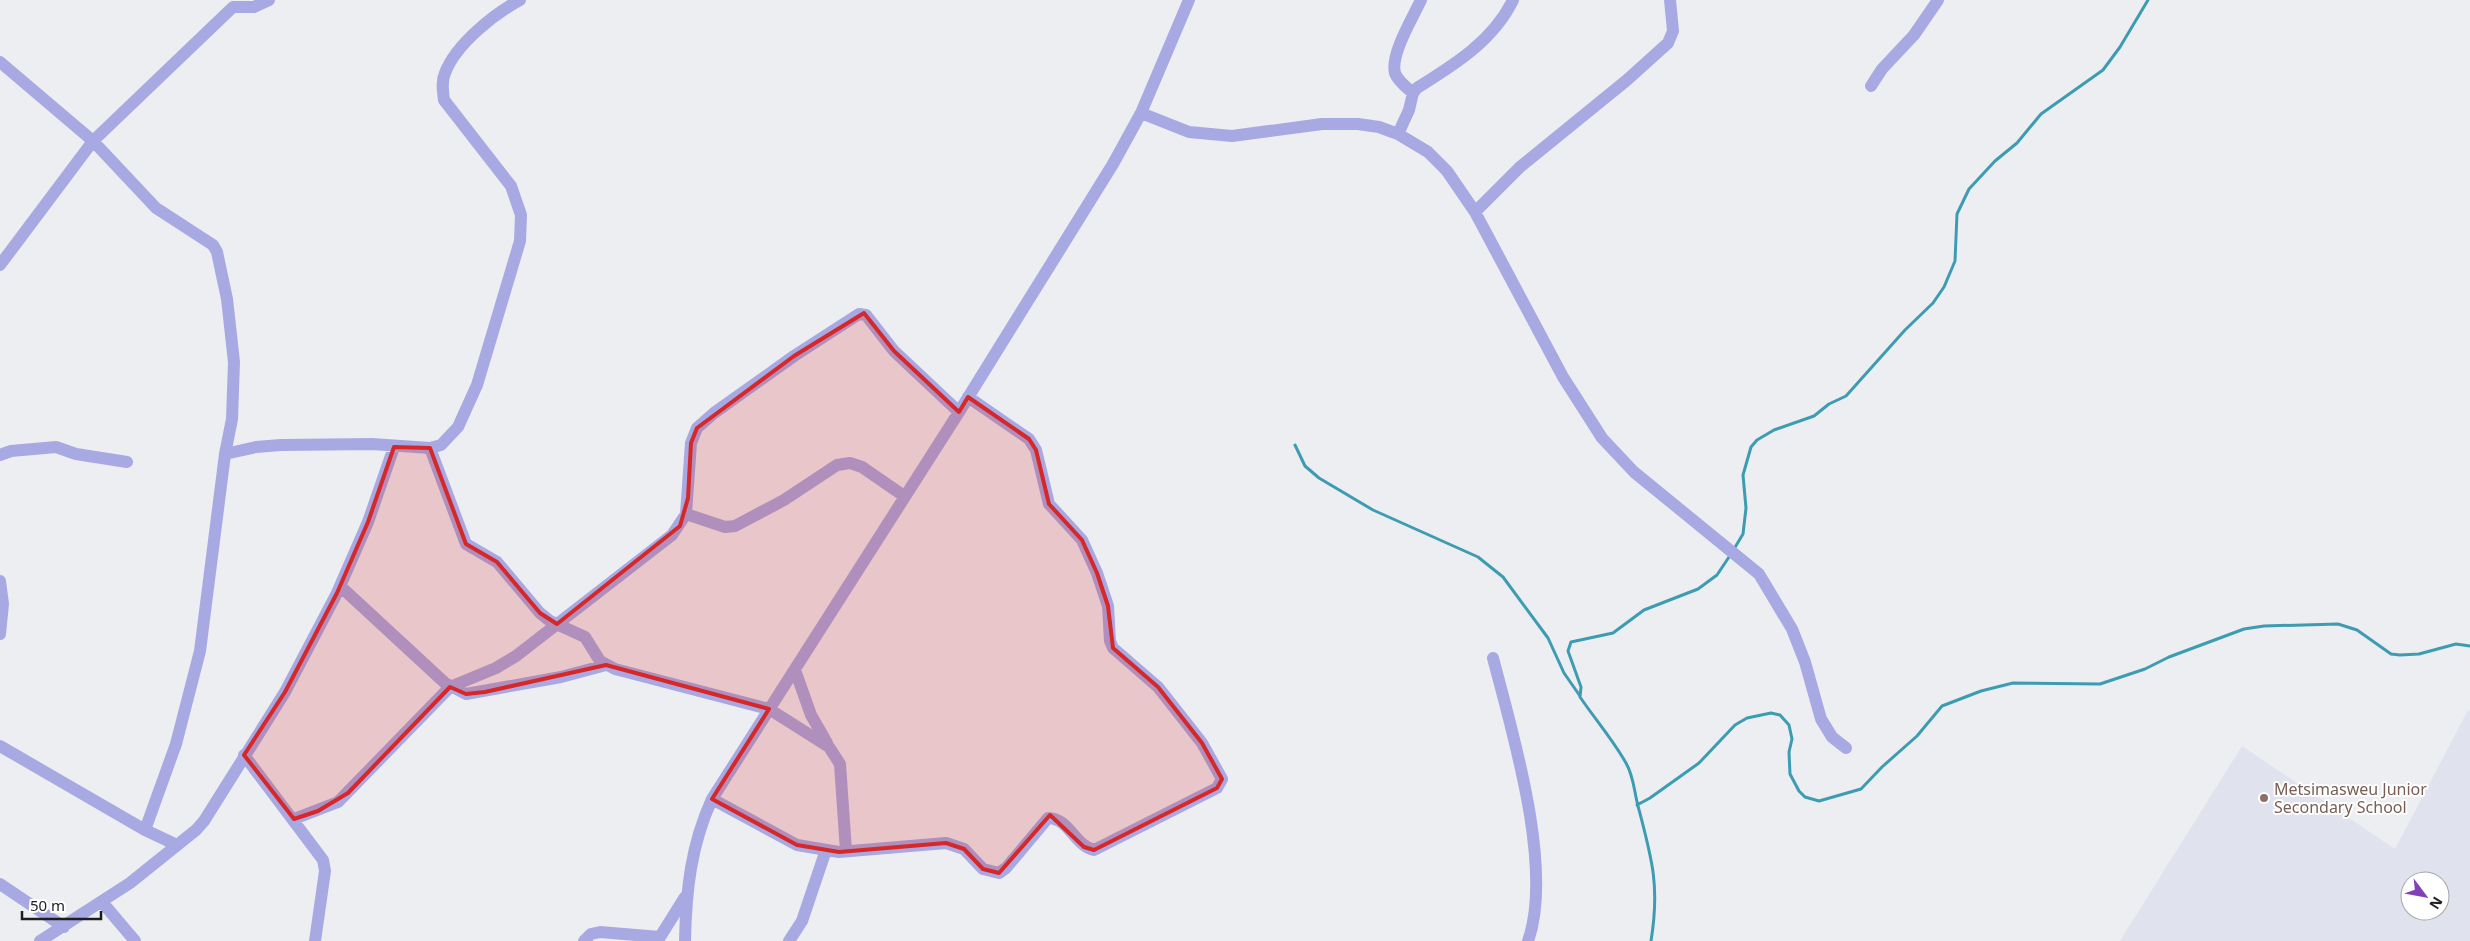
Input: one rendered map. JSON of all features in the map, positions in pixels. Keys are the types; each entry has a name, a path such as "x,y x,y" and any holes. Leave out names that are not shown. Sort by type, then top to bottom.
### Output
{"street":[{"path":"0,265 93,141 232,3 254,7 269,0"},
{"path":"225,454 256,447 280,445 372,444 430,448 441,445 450,438 458,427 477,385 520,241 521,215 511,186 444,100 442,86 445,73 462,47 498,5 520,0"},
{"path":"685,941 686,895 694,848 712,799 959,412 1113,164 1141,113 1189,0"},
{"path":"1412,94 1396,75 1394,65 1398,50 1421,0"},
{"path":"1398,134 1409,110 1412,94 1417,88 1467,57 1502,17 1513,0"},
{"path":"1475,212 1520,167 1627,80 1668,43 1673,31 1670,0"},
{"path":"1871,86 1882,69 1914,35 1938,0"},
{"path":"0,62 93,141 165,216 204,238 217,252 226,299 234,362 232,418 225,454 200,652 176,744 145,830"},
{"path":"1141,113 1190,132 1213,134 1240,135 1340,123 1379,127 1398,134 1428,152 1447,171 1475,212 1563,377 1602,438 1634,472 1759,574 1768,586 1792,629 1805,662 1821,719 1832,737 1846,748"},
{"path":"294,819 338,802 450,687 503,664 558,624 672,535 686,514 691,443 697,428 714,413 794,356 860,314 866,315 900,357 959,412"},
{"path":"712,799 797,845 846,851 946,843 964,849 983,869 999,873 1006,868 1048,818 1055,818 1062,822 1084,848 1094,850 1221,784 1222,778 1202,743 1158,687 1113,648 1110,641 1108,606 1097,573 1082,540 1049,504 1036,450 1029,440 968,397"},
{"path":"0,455 11,451 56,447 76,454 128,462"},
{"path":"40,941 102,902 177,845 204,821 289,684 340,586 368,522 394,447"},
{"path":"430,448 466,544 497,562 540,613 585,637 600,661 606,665 769,709 829,747"},
{"path":"686,514 725,527 735,526 784,500 837,465 850,463 862,467 904,496"},
{"path":"0,581 2,604 0,634"},
{"path":"340,586 393,638 450,687 466,694 485,692 606,665"},
{"path":"1493,658 1515,745 1534,844 1536,880 1534,915 1528,941"},
{"path":"795,670 811,715 840,764 846,851"},
{"path":"0,746 145,830 177,845"},
{"path":"244,755 323,860 325,871 315,941"},
{"path":"789,941 802,921 826,850"},
{"path":"0,884 64,927"},
{"path":"584,941 591,934 600,932 661,939 686,895"},
{"path":"102,902 135,941"}],"highlighted area":[{"path":"864,313 894,351 959,412 968,397 1029,439 1036,450 1049,504 1082,540 1097,573 1108,606 1113,648 1158,687 1202,743 1222,779 1217,788 1094,850 1084,847 1050,815 999,873 983,869 964,849 946,843 839,852 797,845 712,799 769,709 606,665 485,692 466,694 450,687 348,793 318,811 294,819 244,755 285,692 337,593 368,522 394,447 430,448 466,544 497,562 540,613 557,624 680,526 688,498 691,443 697,428 794,356"}],"shaded area":[{"name":"Metsimasweu Junior Secondary School","path":"2468,710 2470,710 2470,941 2120,941 2242,746 2395,849"}],"waterway":[{"path":"1734,549 1743,534 1746,508 1743,475 1751,447 1757,440 1774,430 1814,416 1829,404 1846,396 1905,330 1933,303 1944,287 1955,261 1957,214 1969,189 1995,161 2017,143 2041,114 2103,70 2120,47 2148,0"},
{"path":"1295,445 1305,466 1319,478 1373,510 1478,557 1503,577 1548,638 1564,673 1580,696"},
{"path":"1651,941 1654,922 1655,888 1651,858 1629,768 1580,697 1581,687 1568,651 1571,642 1613,633 1644,610 1698,589 1717,575 1731,554"},
{"path":"1637,805 1699,763 1735,725 1747,718 1771,713 1780,715 1789,725 1792,739 1789,752 1790,774 1799,791 1805,797 1819,801 1861,789 1882,767 1917,736 1942,706 1981,691 2013,683 2100,684 2145,669 2169,657 2244,629 2264,626 2338,624 2357,630 2391,654 2400,655 2419,654 2456,644 2470,646"}],"place":[{"name":"Metsimasweu Junior Secondary School","path":"2264,798"}]}
